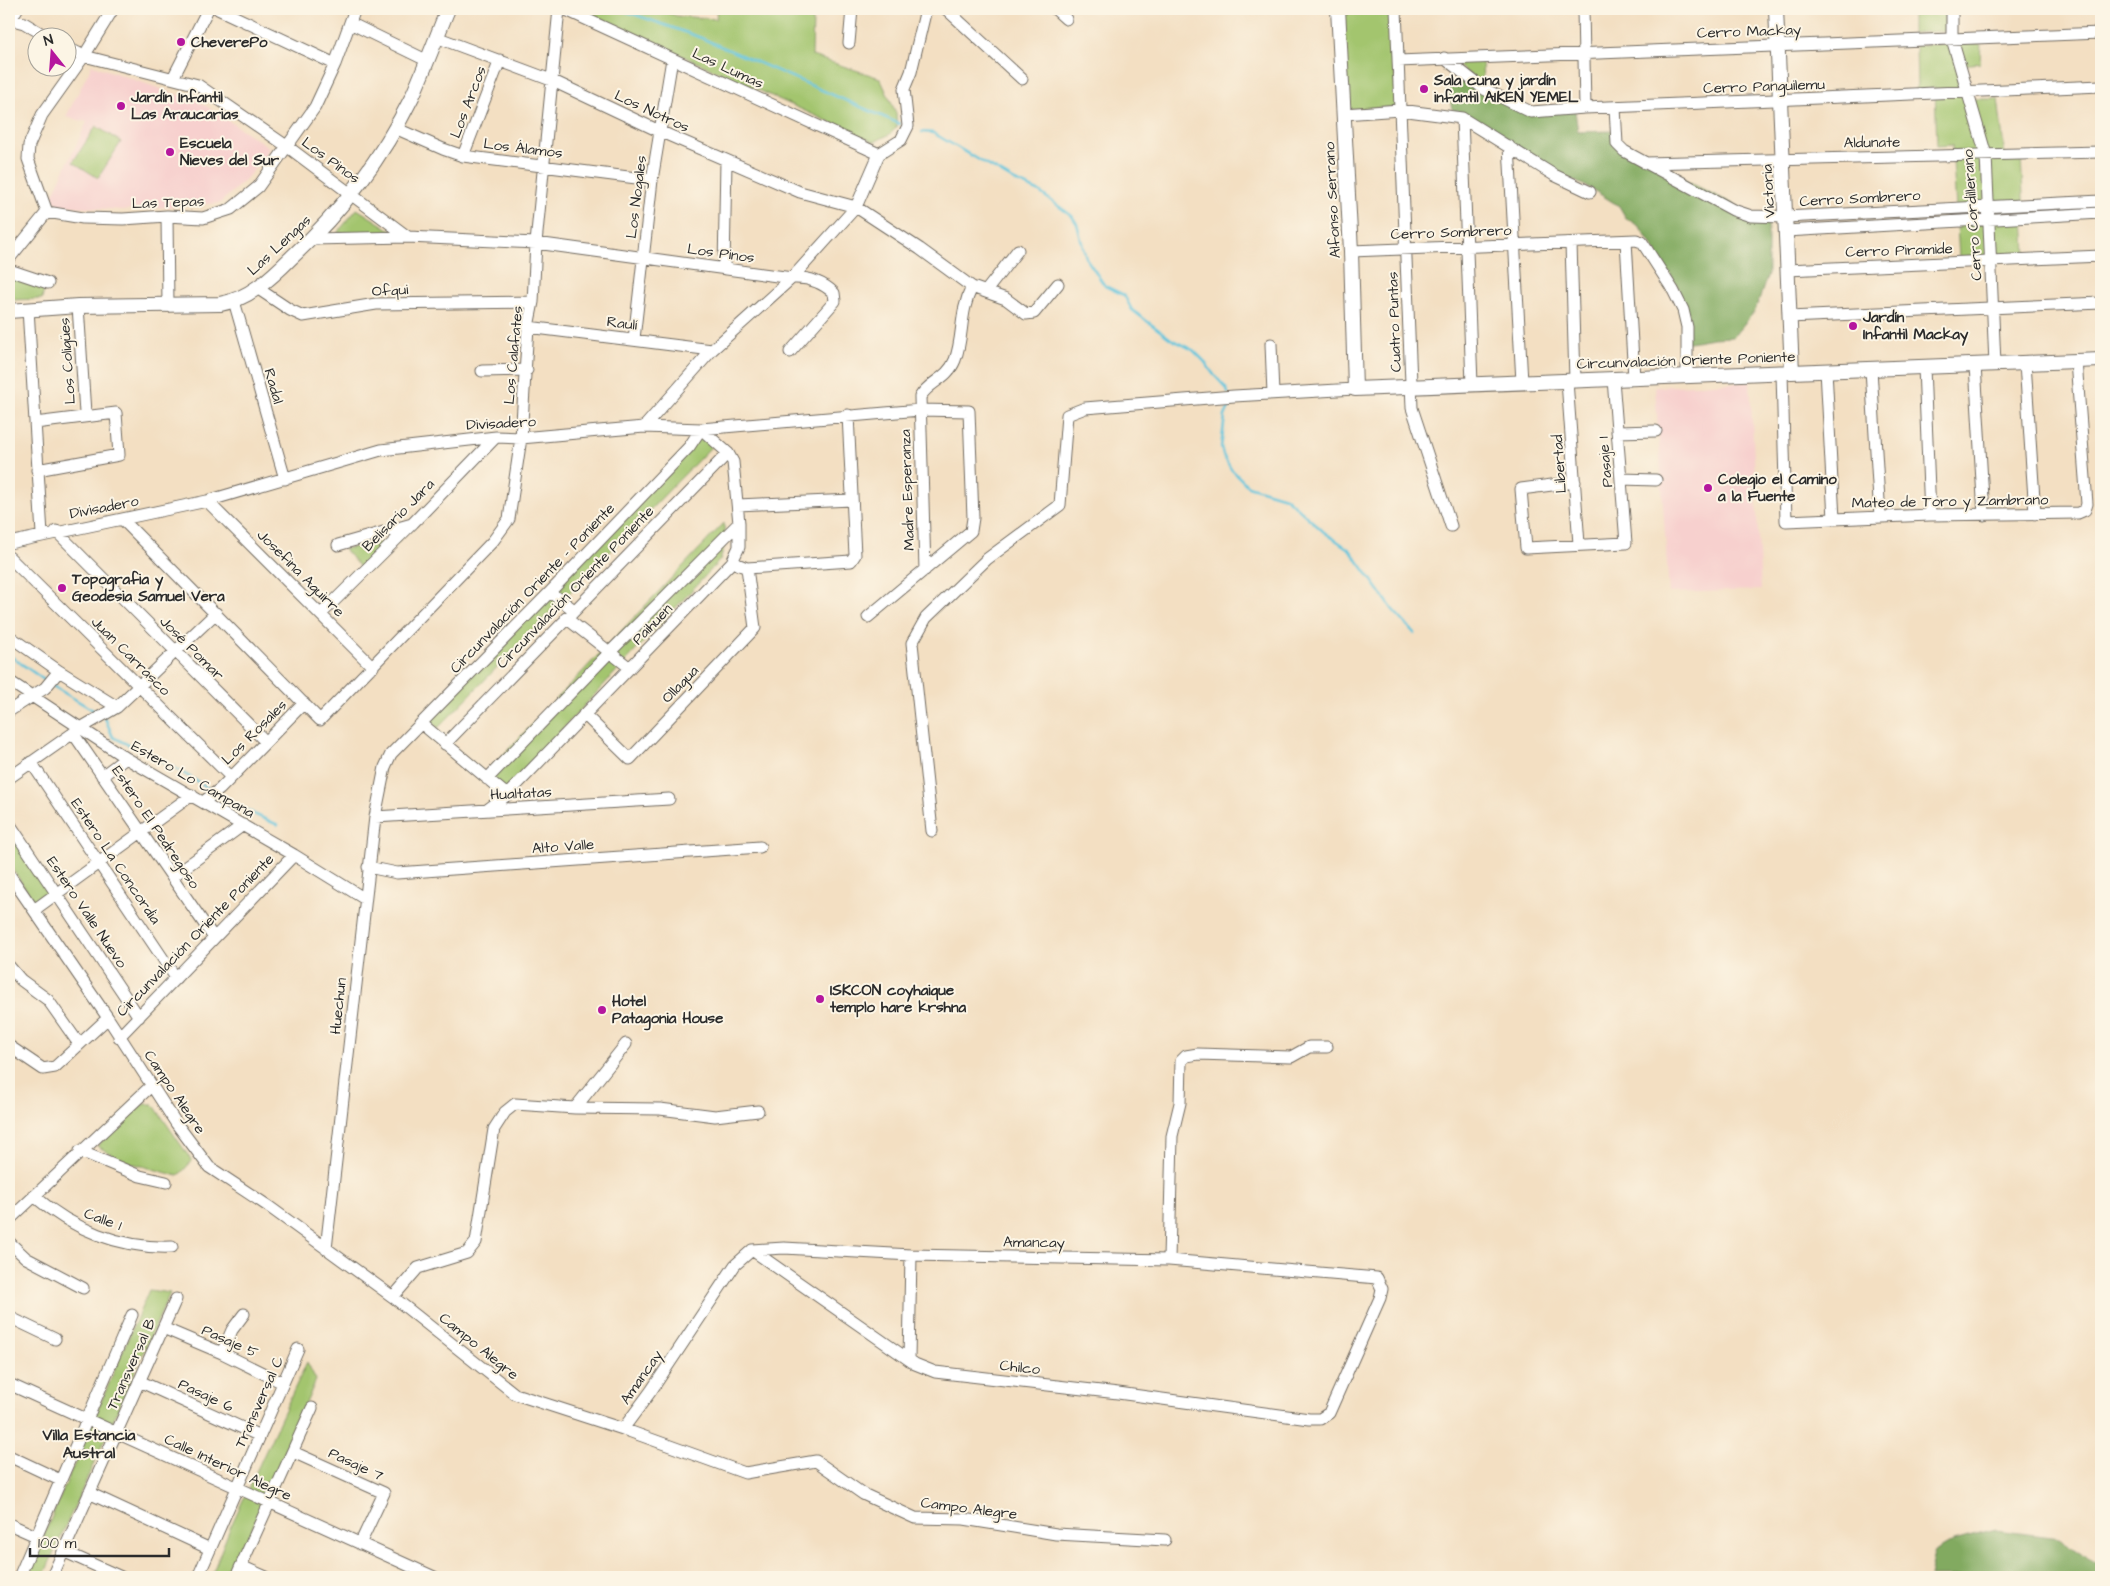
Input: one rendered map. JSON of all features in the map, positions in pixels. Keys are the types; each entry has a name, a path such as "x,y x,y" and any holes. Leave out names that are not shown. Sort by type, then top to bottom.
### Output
{"street":[{"path":"9,259 47,212 28,159 29,145 42,115 84,56 112,9"},
{"path":"173,78 208,9"},
{"path":"218,9 335,64"},
{"name":"Las Tepas","path":"47,212 83,218 123,219 167,216 203,218 231,209 258,187 315,107 335,64 355,9"},
{"name":"Las Lengas","path":"9,312 78,306 220,304 234,301 258,288 312,239 352,194 396,128 413,96 448,9"},
{"name":"Los Calafates","path":"304,703 320,720 494,541 509,519 521,438 527,370 528,327 533,302 536,244 558,9"},
{"name":"Las Lumas","path":"564,9 879,154"},
{"path":"849,43 852,9"},
{"path":"644,427 712,350 792,278 856,207 879,154 901,140 908,126 908,110 904,100 904,90 911,72 926,9"},
{"path":"946,9 1022,79"},
{"path":"1056,9 1066,19"},
{"name":"Alfonso Serrano","path":"1338,9 1351,251 1355,389"},
{"name":"Cuatro Puntas","path":"1396,9 1412,408 1450,526"},
{"path":"1584,9 1585,108"},
{"name":"Victoria","path":"1776,9 1789,317 1786,521"},
{"name":"Cerro Cordillerano","path":"1952,9 1952,39 1986,155 1995,364"},
{"path":"11,17 32,28"},
{"path":"350,23 426,60"},
{"name":"Cerro Mackay","path":"1398,60 2101,33"},
{"name":"Los Notros","path":"436,37 552,80 726,161 800,192 856,207 920,249 972,287"},
{"name":"Los Pinos","path":"78,53 198,85 288,147 408,237"},
{"name":"Cerro Panguilemu","path":"1444,58 1484,89 1531,112 1615,106 1780,101 2101,86"},
{"name":"Los Nogales","path":"634,339 652,180 672,59"},
{"name":"Los Arcos","path":"463,156 500,60"},
{"name":"Cerro Sombrero","path":"1615,106 1617,144 1624,151 1733,210 1785,224 1988,220 2101,213"},
{"path":"1344,114 1400,110 1462,118 1554,175 1590,192"},
{"path":"1462,118 1472,384"},
{"name":"Los Álamos","path":"396,128 442,150 463,156 652,180"},
{"path":"1509,146 1516,245 1522,382"},
{"name":"Aldunate","path":"1644,163 2101,152"},
{"path":"724,268 726,161"},
{"name":"Cerro Sombrero","path":"1785,224 1987,206 2101,201"},
{"path":"167,216 168,306"},
{"name":"Los Pinos","path":"312,239 408,237 536,244 816,281 832,291 836,299 832,306 790,352"},
{"path":"1626,241 1634,378"},
{"name":"Cerro Sombrero","path":"1351,251 1642,242 1683,310 1687,327 1687,376"},
{"name":"Libertad","path":"1572,243 1571,381 1579,544"},
{"path":"986,291 1018,250"},
{"name":"Cerro Piramide","path":"1787,270 2101,256"},
{"path":"9,270 48,283"},
{"path":"920,410 922,394 943,378 955,361 964,305 972,287 1006,299 1026,314 1031,314 1039,308 1058,284"},
{"name":"Ofqui","path":"258,288 290,310 303,316 376,304 533,302"},
{"name":"Radal","path":"234,301 285,479"},
{"path":"1789,317 2101,303"},
{"name":"Los Coligües","path":"78,306 85,413"},
{"path":"28,309 42,534"},
{"name":"Raulí","path":"528,327 712,350"},
{"path":"1270,344 1273,394"},
{"name":"Circunvalación Oriente Poniente","path":"932,831 912,642 926,618 987,559 1060,505 1067,415 1085,408 1217,397 1355,389 2101,360"},
{"name":"Mateo de Toro y Zambrano","path":"1786,521 2078,513 2085,510 2087,504 2076,361"},
{"path":"2024,363 2035,514"},
{"path":"1976,364 1984,515"},
{"path":"1924,366 1930,516"},
{"path":"1871,369 1880,517"},
{"path":"482,371 527,370"},
{"path":"1826,370 1834,519"},
{"name":"Pasaje 1","path":"1579,544 1626,543 1613,379"},
{"path":"644,427 701,429 920,410 969,411 973,518 971,531 868,617"},
{"name":"Madre Esperanza","path":"920,410 925,570"},
{"path":"35,423 116,413 119,455 37,470"},
{"path":"732,562 747,568 852,562 855,555 848,415"},
{"name":"Divisadero","path":"9,542 207,501 380,450 496,437 521,438 644,427"},
{"path":"701,429 728,453"},
{"name":"Circunvalación Oriente - Poniente","path":"385,767 391,754 689,447 701,429"},
{"path":"1617,432 1656,431"},
{"name":"Belisario Jara","path":"321,614 414,523 496,437"},
{"name":"Circunvalación Oriente Poniente","path":"445,744 728,453"},
{"name":"Paihuen","path":"487,810 507,795 732,562 739,547 739,523 733,462 728,453"},
{"path":"1621,480 1656,480"},
{"path":"1575,482 1521,489 1526,548 1579,544"},
{"path":"738,505 852,500"},
{"name":"Josefina Aguirre","path":"207,501 373,667"},
{"path":"122,519 304,703"},
{"path":"338,545 414,523"},
{"path":"487,779 739,523"},
{"name":"José Pomar","path":"56,531 266,742"},
{"name":"Juan Carrasco","path":"9,557 231,777"},
{"name":"Ollagua","path":"584,714 630,759 755,628 747,568"},
{"path":"550,592 609,653 630,668"},
{"path":"9,778 76,731 114,709 140,687 216,613"},
{"path":"9,636 52,679 114,709"},
{"path":"9,711 52,679"},
{"name":"Estero Lo Campana","path":"9,681 76,731 192,795 206,800 243,826 365,899"},
{"name":"Los Rosales","path":"206,800 220,789 304,703"},
{"path":"422,724 507,795"},
{"name":"Estero El Pedregoso","path":"76,731 102,776 214,938"},
{"path":"102,776 126,758"},
{"name":"Estero La Concordia","path":"31,762 176,978"},
{"name":"Huechun","path":"326,1249 374,817 385,767"},
{"path":"34,910 192,795"},
{"name":"Hualtatas","path":"374,817 669,799"},
{"name":"Estero Valle Nuevo","path":"9,823 139,1017"},
{"path":"172,877 243,826"},
{"name":"Alto Valle","path":"368,867 398,873 760,847"},
{"name":"Circunvalación Oriente Poniente","path":"119,1037 294,855"},
{"name":"Campo Alegre","path":"9,874 108,1018 151,1086 209,1167 394,1297 515,1394 623,1429 745,1473 816,1461 863,1494 915,1518 964,1519 1056,1534 1165,1540"},
{"path":"9,966 21,980 48,1000 79,1044"},
{"path":"9,1046 43,1069 48,1069 55,1067 108,1018"},
{"path":"575,1108 626,1044"},
{"path":"1169,1260 1172,1136 1180,1103 1181,1061 1186,1056 1198,1054 1291,1057 1309,1047 1327,1047"},
{"path":"9,1220 80,1150 151,1086"},
{"path":"394,1297 418,1268 467,1253 476,1242 494,1129 505,1112 516,1104 575,1108 660,1109 715,1116 758,1111"},
{"path":"80,1150 140,1176 166,1182"},
{"name":"Calle 1","path":"34,1196 52,1212 70,1223 112,1239 136,1246 172,1247"},
{"path":"9,1242 26,1258 83,1288"},
{"name":"Amancay","path":"623,1429 651,1391 735,1265 752,1250 784,1248 911,1255 1169,1260 1377,1278 1382,1289 1380,1298 1329,1413 1320,1419"},
{"name":"Chilco","path":"752,1250 909,1360 935,1372 1118,1392 1320,1419"},
{"path":"909,1360 911,1255"},
{"name":"Transversal B","path":"52,1577 176,1299"},
{"path":"222,1354 232,1330 244,1314"},
{"path":"19,1577 132,1315"},
{"path":"9,1317 56,1339"},
{"name":"Pasaje 5","path":"163,1328 284,1383"},
{"name":"Transversal C","path":"198,1577 298,1349"},
{"name":"Pasaje 6","path":"139,1381 260,1436"},
{"name":"Calle Interior Alegre","path":"9,1384 434,1577"},
{"path":"236,1577 312,1408"},
{"name":"Pasaje 7","path":"293,1452 384,1493 360,1544"},
{"path":"9,1456 60,1480"},
{"path":"89,1493 210,1549"},
{"path":"9,1524 36,1536"},
{"path":"63,1551 121,1577"},
{"path":"241,1566 266,1577"}],"shaded area":[{"name":"Escuela Nieves del Sur","path":"92,65 178,95 195,99 269,147 265,157 244,181 220,203 122,210 58,205 51,198 87,122 66,117"},
{"name":"Colegio el Camino a la Fuente","path":"1750,382 1761,590 1669,593 1655,387"}],"green space":[{"path":"578,9 657,9 677,16 716,19 717,9 749,9 813,17 812,56 880,78 896,113 897,127 890,134 874,142"},
{"path":"1341,9 1392,9 1396,107 1348,109"},
{"path":"1912,9 1944,9 1945,31 1912,33"},
{"path":"1981,43 1980,63 1961,65 1972,99 1998,99 2005,157 2021,157 2026,254 1959,257 1952,145 1937,146 1935,88 1917,90 1916,45"},
{"path":"1482,59 1483,85 1451,60"},
{"path":"1466,80 1528,113 1575,111 1578,132 1613,131 1615,146 1768,221 1768,274 1755,311 1733,337 1684,343 1678,287 1640,227 1626,218 1619,206 1590,188 1547,169 1452,109 1446,81"},
{"path":"96,126 121,142 98,178 73,162"},
{"path":"357,209 397,234 337,233"},
{"path":"9,273 45,286 42,299 9,300"},
{"path":"700,434 711,447 438,728 425,717"},
{"path":"724,523 725,544 720,560 503,793 484,775"},
{"path":"401,539 365,573 344,549"},
{"path":"9,831 51,891 36,904 9,864"},
{"path":"143,1104 153,1104 192,1161 178,1176 124,1161 97,1146"},
{"path":"149,1290 170,1293 43,1577 29,1577 41,1542"},
{"path":"307,1362 316,1380 231,1577 211,1577 230,1528"},
{"path":"1996,1530 2059,1538 2101,1566 2101,1577 1929,1577 1934,1552 1953,1541"}],"waterway":[{"path":"619,9 699,37 900,124"},
{"path":"922,132 933,133 1015,181 1038,191 1072,216 1077,224 1086,258 1105,286 1124,295 1132,310 1171,339 1193,350 1227,389 1228,393"},
{"path":"1230,401 1225,416 1221,447 1231,469 1248,486 1285,497 1324,532 1350,550 1393,610 1414,633"},
{"path":"9,655 47,682"},
{"path":"51,685 98,713"},
{"path":"105,718 113,737 173,767 213,791"},
{"path":"219,795 278,825"}],"place":[{"name":"CheverePo","path":"181,42"},
{"name":"Sala cuna y jardín infantil AIKEN YEMEL","path":"1424,89"},
{"name":"Jardín Infantil Las Araucarias","path":"121,106"},
{"name":"Escuela Nieves del Sur","path":"170,152"},
{"name":"Jardín Infantil Mackay","path":"1853,326"},
{"name":"Colegio el Camino a la Fuente","path":"1708,488"},
{"name":"Topografia y Geodesia Samuel Vera","path":"62,588"},
{"name":"ISKCON coyhaique templo hare krshna","path":"820,999"},
{"name":"Hotel Patagonia House","path":"602,1010"}],"district":[{"name":"Villa Estancia Austral","path":"89,1443"}]}
